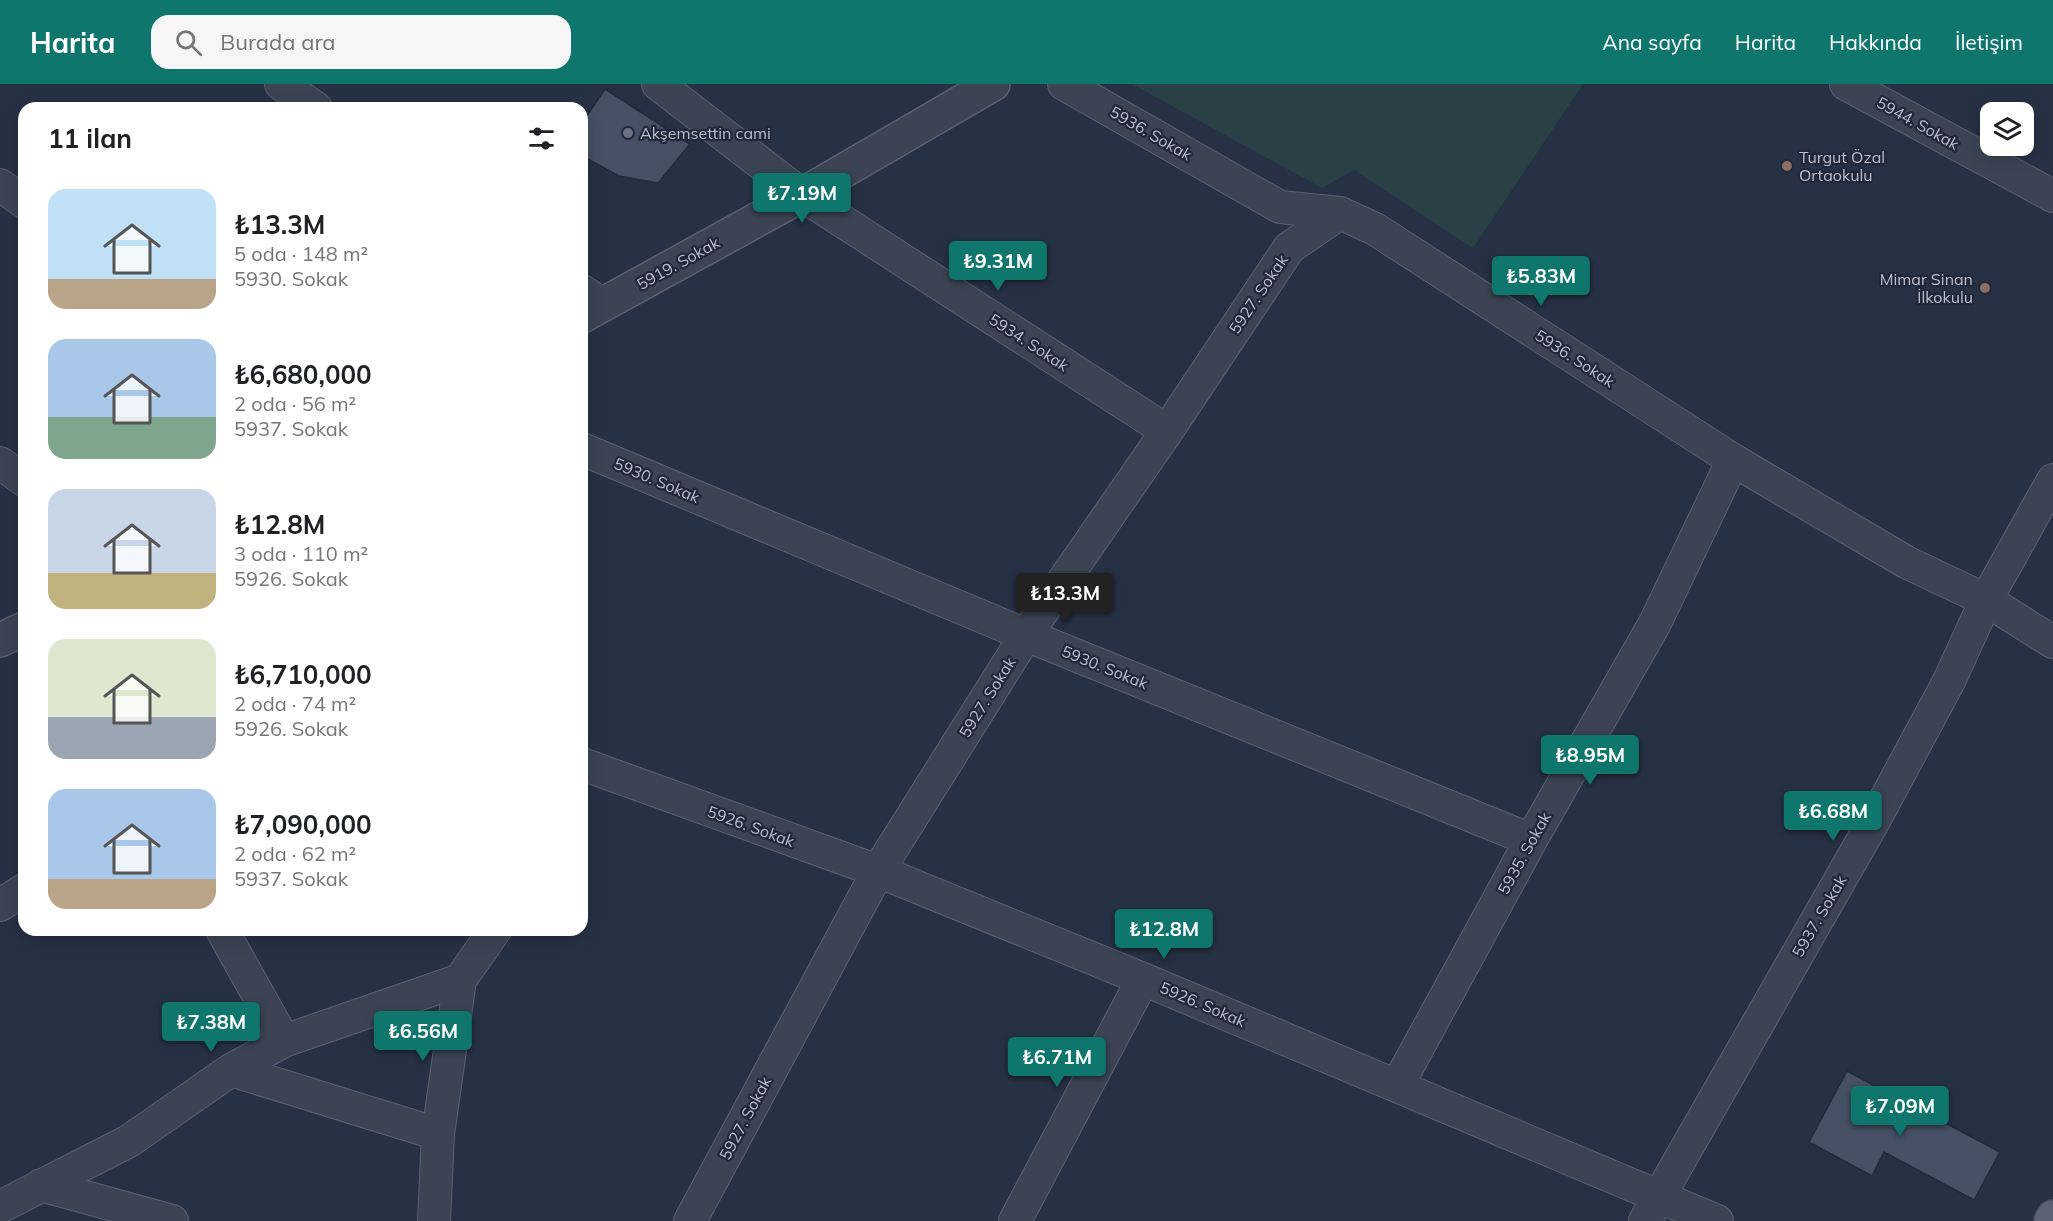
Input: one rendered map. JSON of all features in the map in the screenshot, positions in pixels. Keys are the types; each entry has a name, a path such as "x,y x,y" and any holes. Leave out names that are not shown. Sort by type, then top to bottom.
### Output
{"main road":[{"path":"2051,1221 2053,1217"}],"street":[{"path":"281,84 307,102"},
{"name":"5934. Sokak","path":"658,84 802,195 1167,431"},
{"name":"5919. Sokak","path":"588,304 802,195 993,84"},
{"name":"5936. Sokak","path":"1064,84 1280,207 1340,213 1375,229 1733,460 1906,562 1986,600 2053,642"},
{"name":"5944. Sokak","path":"1846,84 2053,196"},
{"path":"0,185 18,198"},
{"name":"5927. Sokak","path":"690,1221 878,871 1026,635 1167,431 1289,248 1340,213"},
{"name":"5930. Sokak","path":"588,452 1026,635 1531,840"},
{"name":"5935. Sokak","path":"1397,1086 1531,840 1655,623 1733,460"},
{"path":"0,463 18,476"},
{"name":"5937. Sokak","path":"1652,1208 1876,817 1949,681 1986,600 2053,480"},
{"path":"0,640 18,632"},
{"name":"5926. Sokak","path":"588,774 878,871 1397,1086 1652,1208 1718,1221"},
{"path":"0,905 18,894"},
{"path":"225,936 285,1041"},
{"path":"434,1221 438,1134 460,980 491,936"},
{"path":"1015,1221 1143,979"},
{"path":"0,1207 129,1141 231,1070 285,1041 460,980"},
{"path":"231,1070 438,1134"},
{"path":"41,1185 172,1221"}],"green space":[{"path":"1132,84 1583,84 1473,248 1354,170 1322,188"}],"building":[{"name":"Akşemsettin cami","path":"605,89 690,144 658,183 619,176 588,159 588,114"},
{"path":"1847,1071 2000,1152 1974,1200 1884,1152 1872,1176 1809,1142"}],"place":[{"name":"Akşemsettin cami","path":"628,133"},
{"name":"Turgut Özal Ortaokulu","path":"1787,166"},
{"name":"Mimar Sinan İlkokulu","path":"1985,288"}]}
